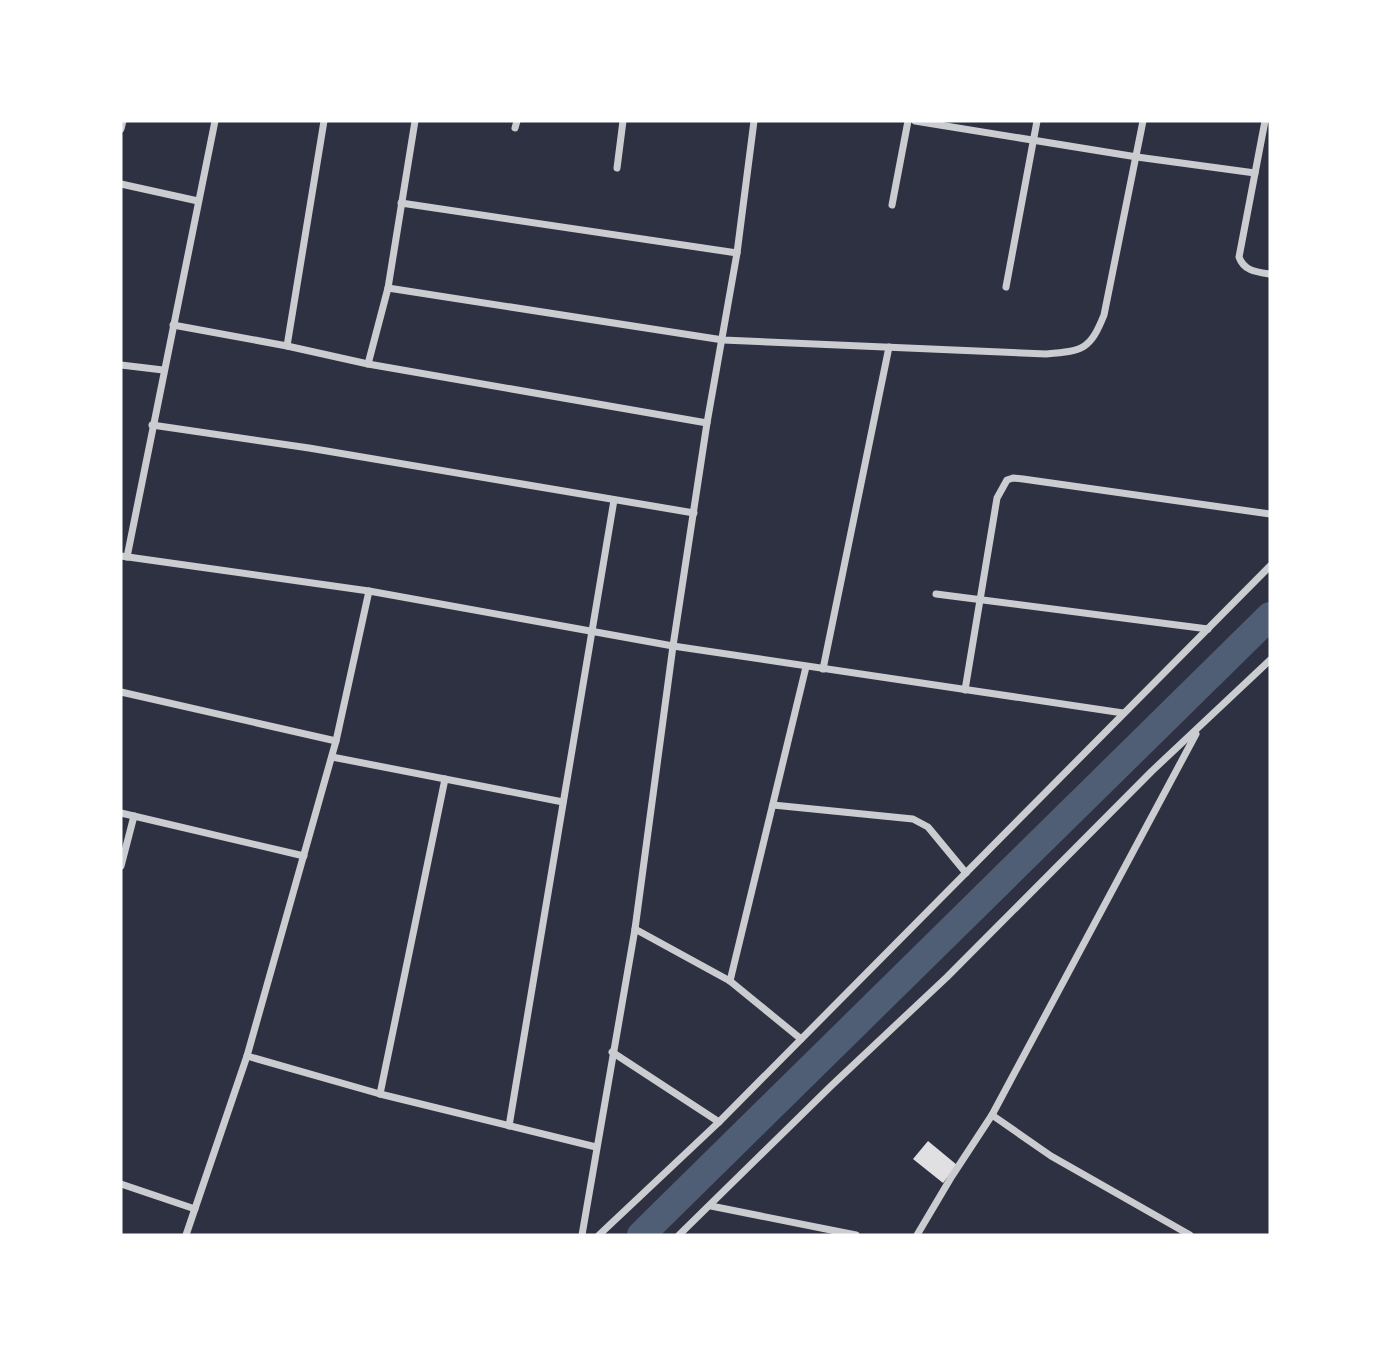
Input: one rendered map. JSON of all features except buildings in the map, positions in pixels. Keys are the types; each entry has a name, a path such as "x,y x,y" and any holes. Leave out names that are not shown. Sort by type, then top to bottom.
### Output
{"street":[{"path":"121,130 123,121"},
{"path":"215,121 124,556 369,590 673,646 1124,713"},
{"path":"287,346 324,121"},
{"path":"368,363 388,288 415,121"},
{"path":"617,168 623,121"},
{"path":"582,1235 635,929 673,646 707,423 737,253 754,121"},
{"path":"891,205 908,121"},
{"path":"915,121 1255,173"},
{"path":"1006,287 1037,121"},
{"path":"388,288 723,340 1046,354 1070,352 1095,338 1104,315 1143,121"},
{"path":"1265,121 1239,257 1248,269 1270,274"},
{"path":"121,184 198,201"},
{"path":"401,203 737,253"},
{"path":"173,325 368,363 707,423"},
{"path":"823,669 889,347"},
{"path":"121,365 163,370"},
{"path":"152,425 309,448 694,513"},
{"path":"965,690 997,498 1007,480 1013,478 1270,514"},
{"path":"509,1126 614,500"},
{"path":"600,1235 719,1122 1270,566"},
{"path":"186,1235 247,1056 332,757 369,590"},
{"path":"936,594 1208,629"},
{"path":"679,1235 947,977 1152,771 1270,660"},
{"path":"730,981 806,667"},
{"path":"121,692 336,741"},
{"path":"917,1235 992,1115 1199,727"},
{"path":"332,757 563,802"},
{"path":"380,1094 445,779"},
{"path":"773,805 913,819 928,827 965,873"},
{"path":"121,813 303,856"},
{"path":"121,866 134,816"},
{"path":"635,929 730,981 801,1039"},
{"path":"612,1052 719,1122"},
{"path":"247,1056 380,1094 596,1147"},
{"path":"992,1115 1051,1156 1190,1235"},
{"path":"121,1184 195,1209"},
{"path":"711,1206 856,1235"}],"waterway":[{"path":"641,1235 1270,616"}]}
